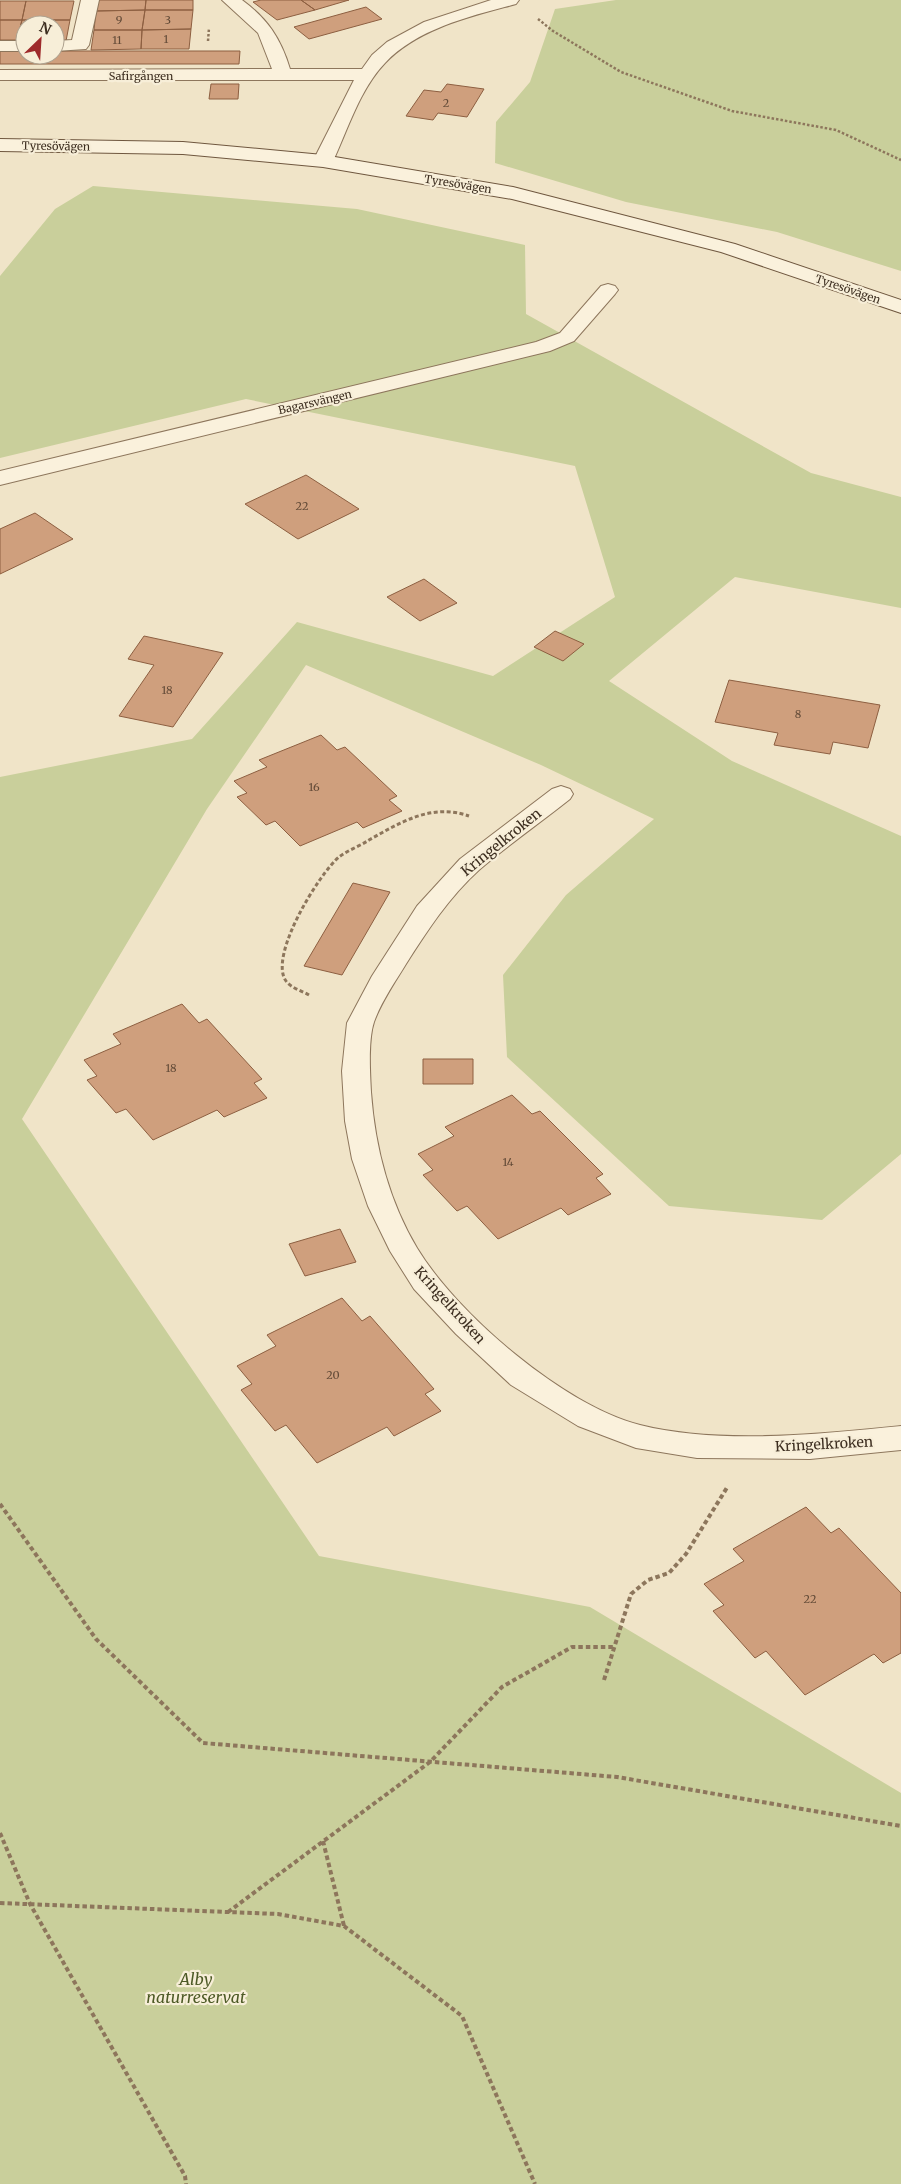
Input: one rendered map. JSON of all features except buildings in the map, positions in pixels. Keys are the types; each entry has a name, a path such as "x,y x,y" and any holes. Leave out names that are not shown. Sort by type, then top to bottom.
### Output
{"street":[{"path":"65,46 80,46 90,0"},
{"path":"231,0 270,34 282,75"},
{"path":"323,161 367,74 393,47 427,27 510,0"},
{"path":"0,46 15,46"},
{"name":"Safirgången","path":"0,75 367,74"},
{"name":"Tyresövägen","path":"0,145 183,148 323,161 513,193 728,248 901,307"},
{"name":"Bagarsvängen","path":"0,478 543,347 567,337 608,290"},
{"name":"Kringelkroken","path":"561,794 469,864 426,912 384,976 360,1023 356,1071 359,1121 366,1159 382,1206 404,1252 424,1281 460,1320 522,1377 597,1421 636,1436 697,1446 810,1447 901,1438"}],"path":[{"path":"538,19 553,31 621,72 732,111 836,130 901,160"},
{"path":"308,996 285,980 281,966 289,935 318,883 338,858 409,818 433,811 454,810 475,818"},
{"path":"604,1680 631,1594 648,1580 670,1573 686,1554 730,1482"},
{"path":"0,1504 96,1639 203,1743 617,1777 901,1826"},
{"path":"228,1912 430,1762 502,1687 572,1647 614,1647"},
{"path":"0,1833 30,1904 185,2176 186,2184"},
{"path":"324,1841 344,1926"},
{"path":"0,1903 278,1914 344,1926 462,2016 534,2184"}],"green space":[{"path":"616,0 901,0 901,271 777,232 626,202 495,163 496,122 530,82 555,9"},
{"name":"Alby naturreservat","path":"93,186 357,209 525,245 526,314 811,473 901,497 901,608 735,577 609,681 732,761 901,836 901,1154 822,1220 669,1206 507,1057 503,975 566,895 654,819 541,765 306,665 207,809 22,1119 319,1556 590,1607 901,1793 901,2184 0,2184 0,777 192,739 297,622 493,676 615,597 575,466 246,399 0,458 0,276 55,209"}]}
